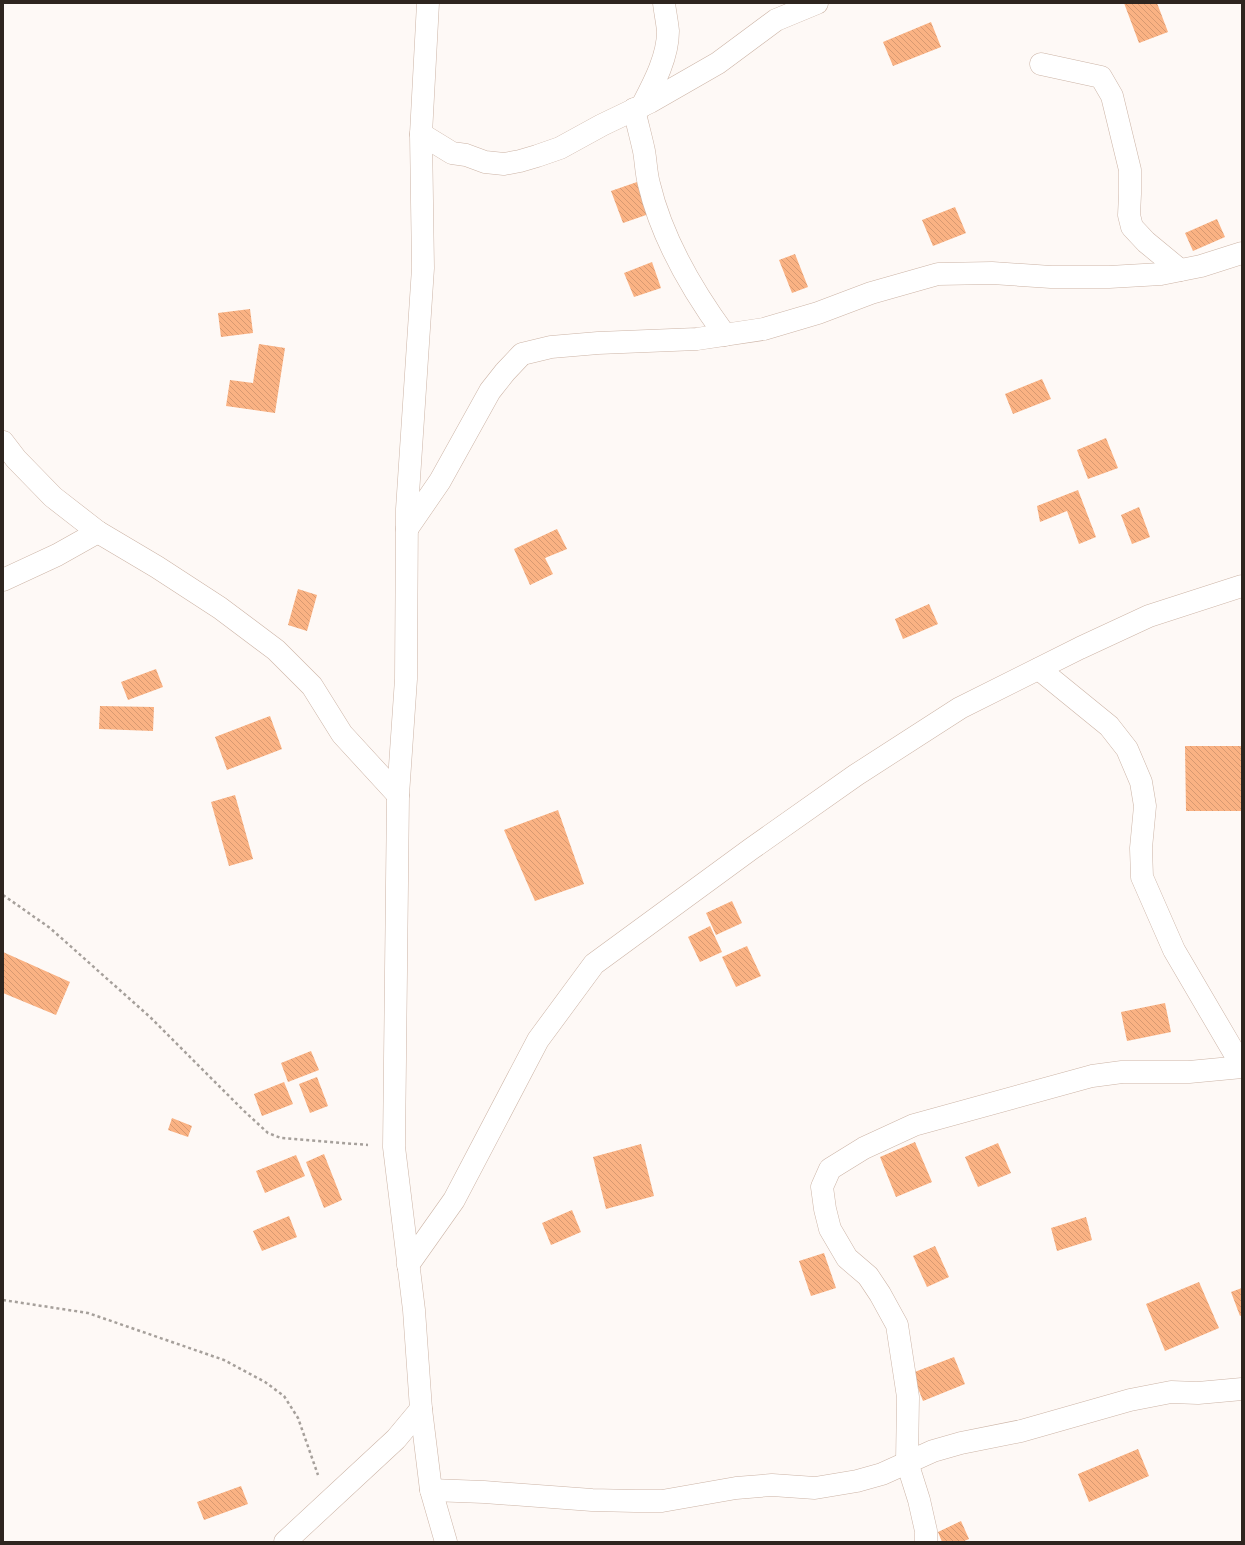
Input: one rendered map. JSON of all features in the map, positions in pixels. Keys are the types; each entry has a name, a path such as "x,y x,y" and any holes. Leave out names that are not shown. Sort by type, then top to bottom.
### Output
{"street":[{"path":"428,3 421,134 423,268 407,529 406,679 398,794 395,947 394,1147 414,1310 421,1409 431,1490 446,1542"},
{"path":"664,3 668,31 665,52 661,68 638,108 649,184 661,220 681,267 703,306 725,335"},
{"path":"421,134 452,153 466,155 485,162 504,164 520,162 560,148 602,125 638,108 718,63 776,20 817,3"},
{"path":"1041,64 1101,77 1112,96 1130,170 1128,215 1132,227 1146,242 1180,270"},
{"path":"407,529 440,481 490,390 522,354 551,347 598,343 697,339 764,329 818,313 871,293 938,274 992,273 1051,277 1109,277 1161,274 1201,266 1242,253"},
{"path":"3,442 16,459 53,497 98,532 157,567 220,608 276,650 312,686 342,734 398,794"},
{"path":"3,580 57,555 98,532"},
{"path":"408,1265 454,1200 538,1040 594,964 751,849 856,775 960,708 1149,616 1242,586"},
{"path":"926,1542 926,1531 919,1500 907,1462 908,1397 896,1325 880,1294 868,1276 847,1258 830,1229 822,1187 830,1169 864,1148 914,1125 1092,1076 1122,1072 1190,1072 1242,1066 1174,950 1142,877 1142,848 1145,806 1141,782 1127,749 1109,726 1038,669"},
{"path":"431,1490 484,1492 592,1500 662,1501 736,1488 772,1485 815,1488 857,1481 882,1474 933,1451 962,1443 1021,1431 1130,1400 1171,1392 1198,1393 1242,1389"},
{"path":"284,1542 396,1439 421,1409"}],"path":[{"path":"3,895 50,928 150,1017 242,1110 268,1133 281,1138 394,1147"},
{"path":"3,1300 88,1313 224,1360 265,1382 284,1396 298,1418 316,1468 325,1503"}],"building":[{"path":"1124,3 1157,3 1168,32 1139,43"},
{"path":"931,22 941,47 893,66 883,42"},
{"path":"637,182 649,214 623,223 611,191"},
{"path":"955,207 966,233 933,246 922,220"},
{"path":"1217,219 1225,237 1193,251 1185,233"},
{"path":"795,254 808,287 792,293 779,260"},
{"path":"652,262 661,288 634,297 624,273"},
{"path":"250,309 253,333 221,337 218,313"},
{"path":"259,344 285,348 275,413 226,406 230,380 253,383"},
{"path":"1042,379 1051,399 1013,414 1005,394"},
{"path":"1106,438 1118,468 1088,479 1077,450"},
{"path":"1078,490 1096,537 1079,544 1067,511 1040,522 1037,506"},
{"path":"1139,507 1150,537 1132,544 1121,515"},
{"path":"557,529 567,549 545,558 553,574 530,585 514,549"},
{"path":"298,589 317,595 307,631 288,625"},
{"path":"929,604 938,624 903,639 895,619"},
{"path":"156,669 163,687 128,700 121,682"},
{"path":"100,706 154,707 153,731 99,729"},
{"path":"270,716 282,749 227,770 215,737"},
{"path":"1185,746 1242,746 1242,811 1186,811"},
{"path":"235,795 253,859 229,866 211,802"},
{"path":"558,810 584,884 535,901 504,830"},
{"path":"732,901 742,923 716,935 706,913"},
{"path":"710,926 722,952 700,962 688,937"},
{"path":"747,946 761,976 736,987 722,957"},
{"path":"3,952 70,982 56,1015 3,993"},
{"path":"1165,1003 1171,1032 1127,1041 1121,1012"},
{"path":"311,1051 319,1070 288,1082 281,1063"},
{"path":"317,1077 328,1106 310,1113 299,1084"},
{"path":"284,1082 293,1104 262,1116 254,1094"},
{"path":"172,1118 192,1126 188,1137 168,1130"},
{"path":"915,1142 932,1182 896,1197 880,1157"},
{"path":"998,1143 1011,1173 978,1187 965,1157"},
{"path":"641,1144 654,1196 606,1209 593,1157"},
{"path":"324,1154 342,1200 324,1208 306,1162"},
{"path":"296,1155 305,1176 265,1193 256,1171"},
{"path":"572,1210 581,1232 551,1245 542,1223"},
{"path":"289,1216 297,1237 262,1251 253,1231"},
{"path":"1086,1217 1092,1240 1057,1251 1051,1228"},
{"path":"935,1246 949,1277 927,1287 913,1256"},
{"path":"824,1253 836,1288 811,1296 799,1261"},
{"path":"1199,1282 1219,1328 1165,1351 1146,1304"},
{"path":"1242,1288 1242,1315 1240,1316 1231,1292"},
{"path":"954,1357 965,1384 923,1401 912,1373"},
{"path":"1138,1449 1149,1476 1089,1502 1078,1474"},
{"path":"241,1486 248,1504 204,1520 197,1502"},
{"path":"961,1521 969,1539 962,1542 942,1542 938,1532"}]}
